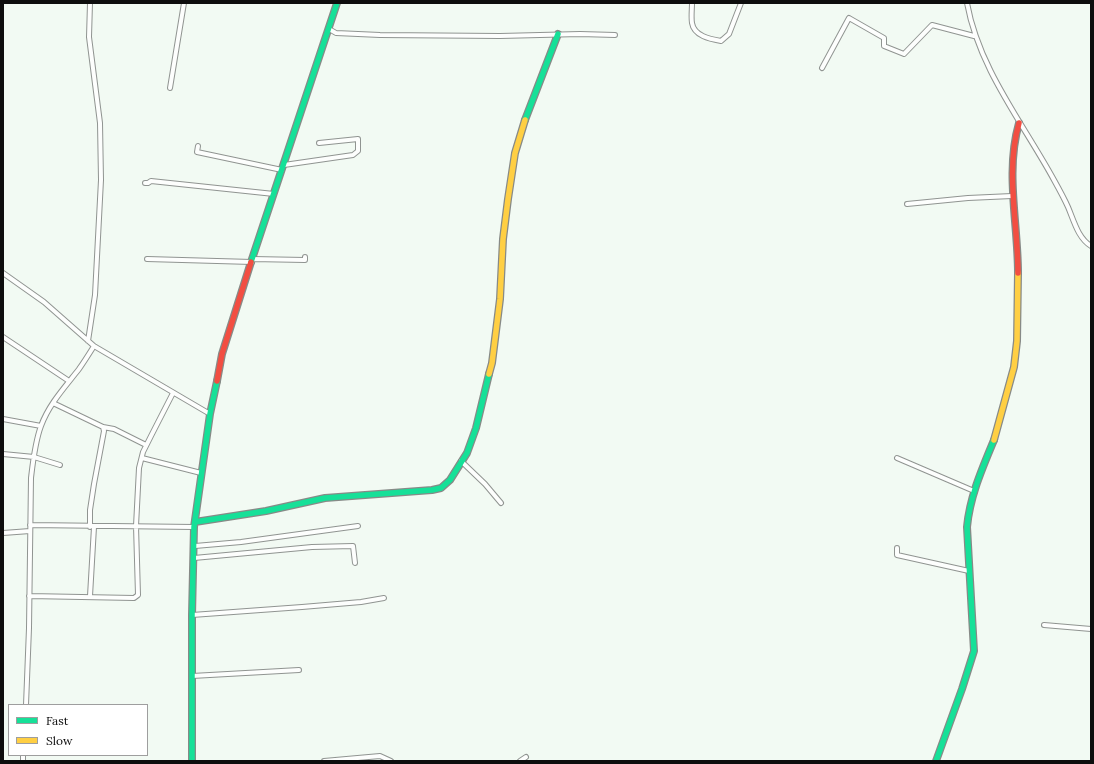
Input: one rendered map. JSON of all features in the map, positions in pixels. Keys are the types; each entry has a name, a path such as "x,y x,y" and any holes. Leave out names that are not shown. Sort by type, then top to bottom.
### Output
{"street":[{"path":"88,341 95,295 101,180 100,123 89,37 90,3"},
{"path":"170,88 184,3"},
{"path":"192,761 192,615 195,525 210,414 222,354 337,3"},
{"path":"692,3 692,23 695,30 707,38 721,41 729,34 741,3"},
{"path":"967,3 974,36 998,85 1054,181 1077,230 1091,246"},
{"path":"822,68 849,18 884,38 884,46 904,54 932,25 974,36"},
{"path":"329,29 336,33 380,35 615,35"},
{"path":"30,525 92,527 195,525 326,498 432,490 441,488 450,480 467,453 476,428 492,363 500,299 503,239 516,153 526,116 558,34"},
{"path":"936,761 974,651 967,527 969,508 994,440 1014,367 1017,341 1018,252 1012,196 1014,144 1019,123"},
{"path":"198,146 197,152 283,168 353,155 358,151 358,139 319,143"},
{"path":"145,183 148,183 151,180 274,194"},
{"path":"907,204 968,198 1012,196"},
{"path":"147,258 304,260 305,257"},
{"path":"3,273 44,302 94,346 210,414"},
{"path":"3,337 69,381"},
{"path":"26,704 31,478 34,456 41,426 53,403 94,346"},
{"path":"29,596 134,598 138,595 136,526 139,473 146,445 173,393"},
{"path":"53,403 103,427 114,429 146,445"},
{"path":"3,420 41,426"},
{"path":"90,596 92,527 90,510 104,430 103,427"},
{"path":"3,454 34,456 60,465"},
{"path":"142,458 201,473"},
{"path":"897,458 974,491"},
{"path":"461,461 485,484 501,503"},
{"path":"195,546 241,542 358,526"},
{"path":"3,533 30,531"},
{"path":"194,558 312,547 353,546 355,563"},
{"path":"898,548 897,555 969,571"},
{"path":"192,615 360,602 384,598"},
{"path":"1044,625 1091,629"},
{"path":"192,676 299,670"},
{"path":"324,761 380,756 391,761"},
{"path":"520,761 526,757"}],"traffic: fast":[{"path":"251,262 337,3"},
{"path":"525,120 558,34"},
{"path":"195,522 266,511 325,498 432,490 441,488 450,480 467,453 476,428 489,374"},
{"path":"192,761 192,615 194,527 210,414 217,381"},
{"path":"936,761 974,651 967,527 974,493 994,440"}],"traffic: slow":[{"path":"489,374 492,363 500,299 503,239 508,199 515,153 525,120"},
{"path":"994,440 1014,367 1017,341 1018,273"}],"traffic: jam":[{"path":"1018,273 1013,198 1013,160 1019,123"},
{"path":"217,381 222,354 251,262"}]}
